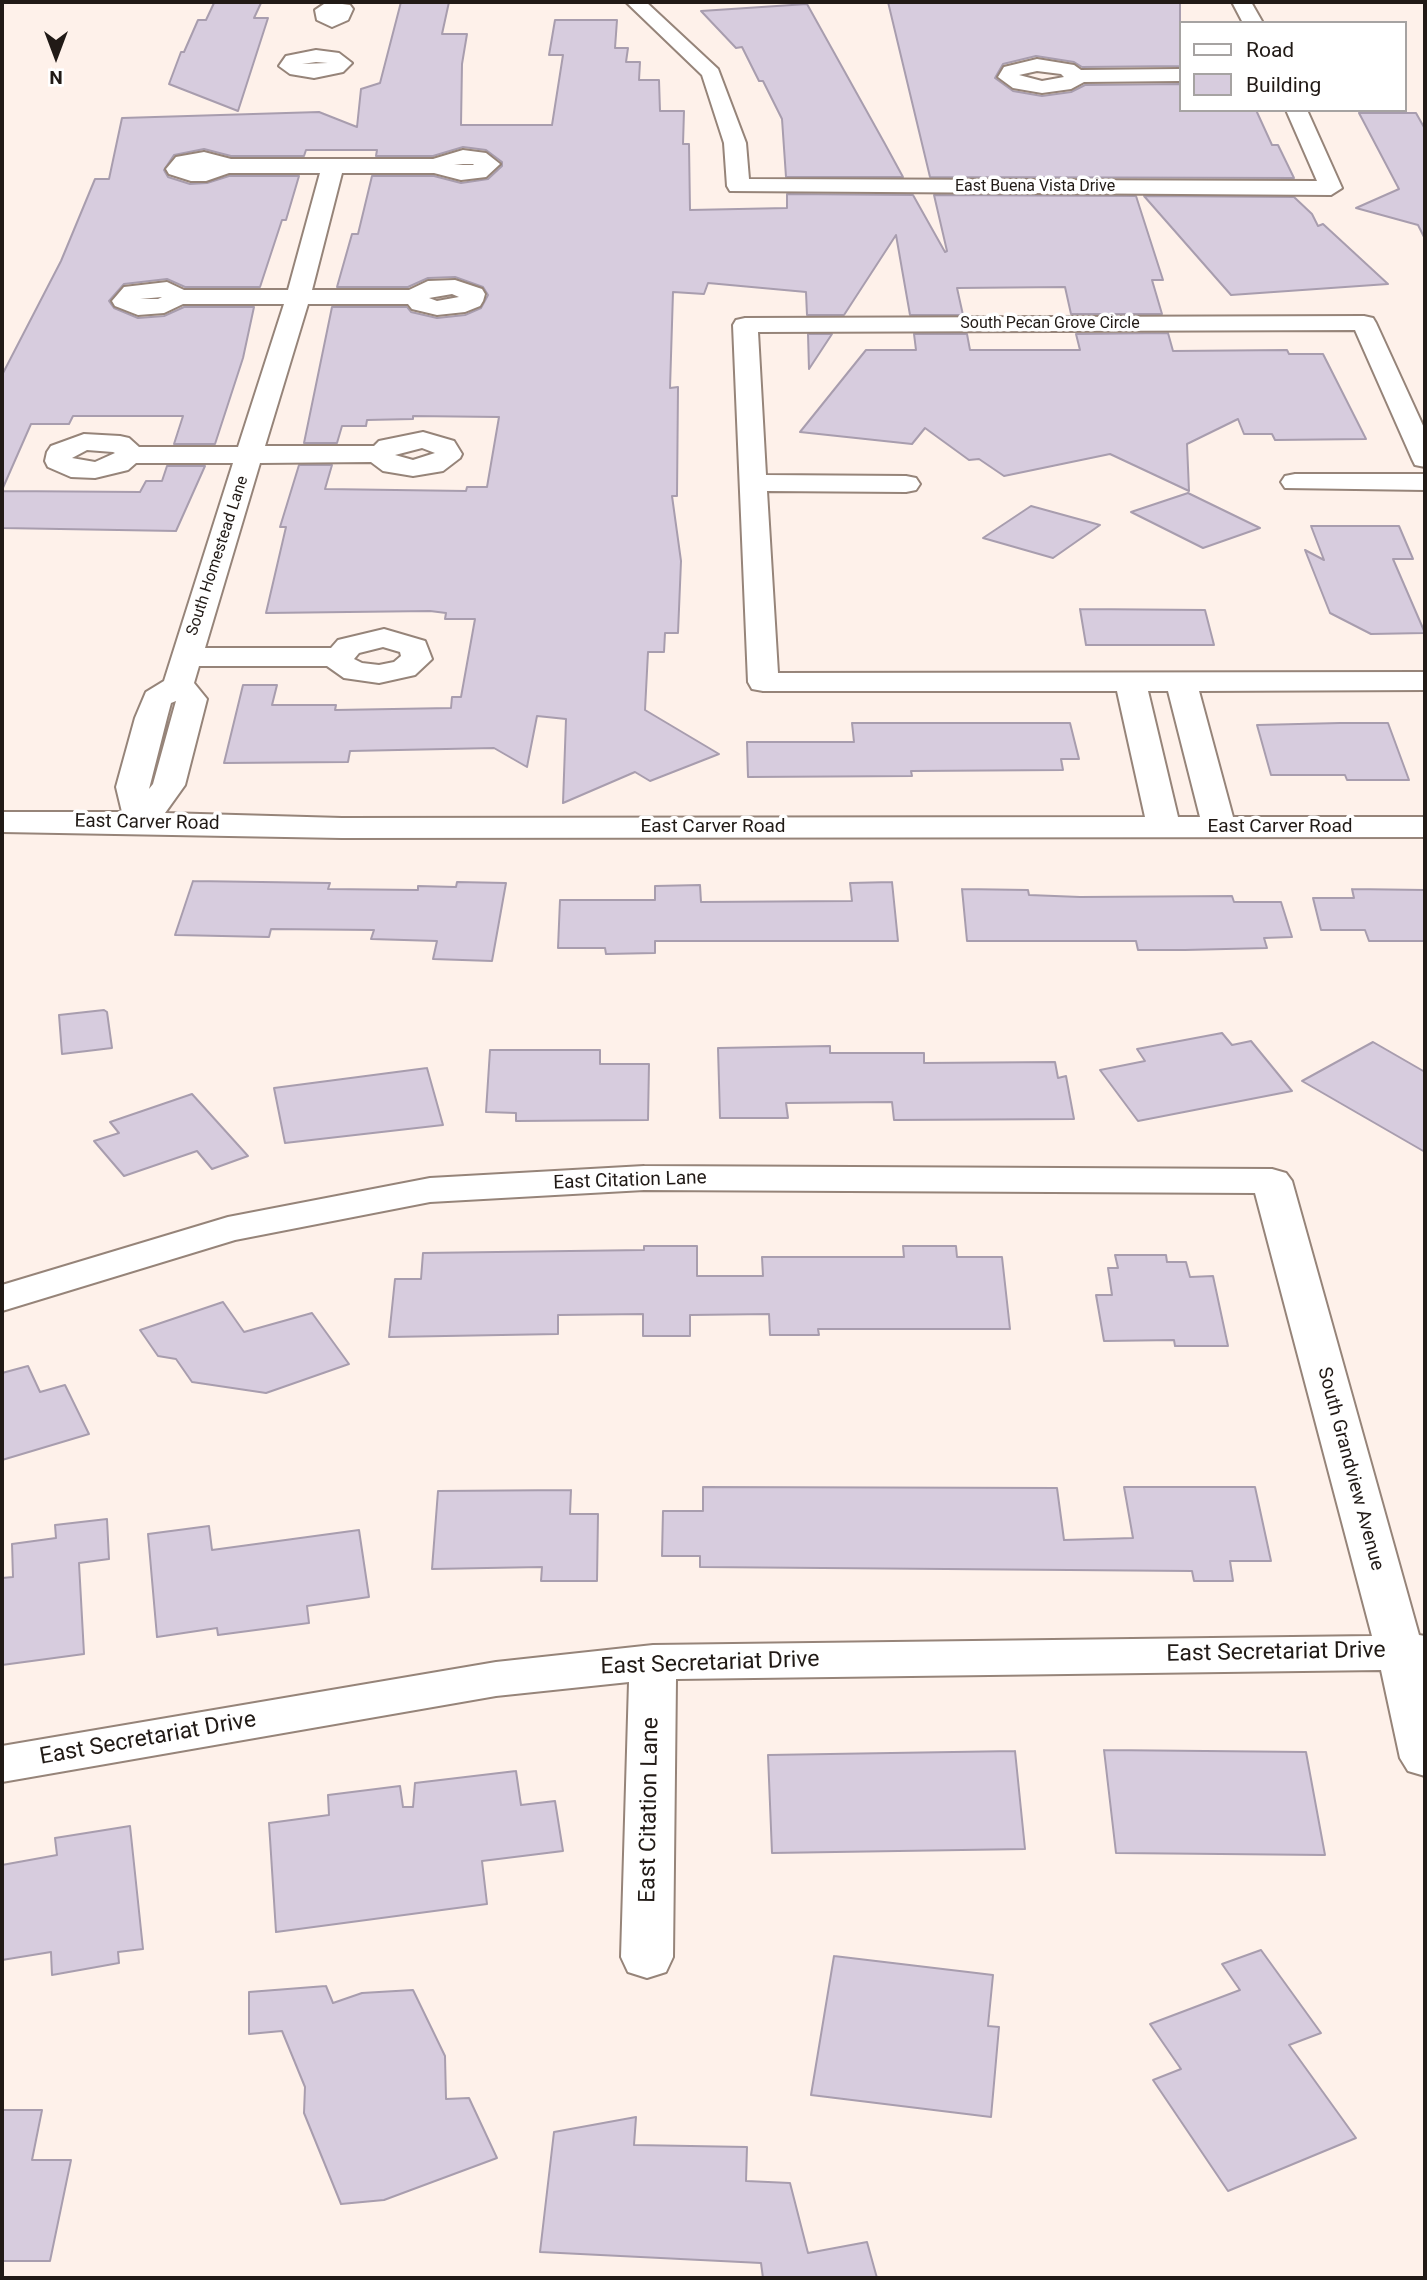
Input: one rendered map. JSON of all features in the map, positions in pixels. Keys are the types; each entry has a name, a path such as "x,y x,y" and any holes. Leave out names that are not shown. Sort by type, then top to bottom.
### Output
{"street":[{"name":"East Buena Vista Drive","path":"635,2 710,73 735,143 738,187 1331,188 1297,112"},
{"path":"1242,2 1252,21"},
{"path":"321,56 335,9"},
{"path":"1076,76 1178,75"},
{"path":"226,166 439,166"},
{"name":"South Homestead Lane","path":"333,166 299,298 182,671 339,657"},
{"path":"178,298 415,298"},
{"name":"South Pecan Grove Circle","path":"1425,459 1364,323 745,325 763,682 1425,681"},
{"name":"South Homestead Lane","path":"129,455 381,454"},
{"path":"1294,482 1425,482"},
{"path":"753,483 906,484"},
{"path":"141,822 169,785 192,699 182,671"},
{"path":"1130,681 1164,827"},
{"path":"1181,681 1220,827"},
{"path":"1147,752 1200,752"},
{"name":"East Carver Road","path":"2,822 141,822 342,828 1425,827"},
{"name":"East Citation Lane","path":"2,1298 229,1229 430,1190 644,1178 1272,1181"},
{"name":"South Grandview Avenue","path":"1272,1181 1412,1651 1425,1758"},
{"name":"East Secretariat Drive","path":"2,1764 496,1679 653,1662 1412,1651"},
{"name":"East Citation Lane","path":"647,1957 653,1662"}],"building":[{"path":"401,2 449,2 442,34 467,34 462,64 461,125 552,125 563,55 549,55 555,20 617,20 615,48 628,48 626,62 640,62 639,80 659,80 660,111 684,111 683,144 689,144 690,210 787,208 787,194 913,195 945,252 947,251 934,195 1136,196 1163,280 1152,280 1162,314 1071,314 1065,287 957,288 963,315 910,315 896,235 844,315 807,315 806,292 708,283 704,294 673,292 670,388 678,387 677,496 672,496 681,561 678,633 665,633 664,652 648,652 645,710 719,754 650,781 635,772 563,803 566,719 537,716 527,767 494,748 350,751 348,762 224,763 243,685 277,685 272,705 336,705 335,710 451,708 452,697 461,697 475,619 445,619 446,613 430,611 266,613 286,527 280,527 299,465 332,465 325,489 466,491 467,487 487,487 499,417 413,416 413,419 367,420 366,426 342,426 337,443 304,443 332,307 407,307 411,312 437,318 465,315 481,308 488,295 483,287 455,277 428,278 408,287 337,287 352,234 358,234 372,176 434,176 461,183 488,179 502,166 502,162 486,150 463,147 433,156 376,156 377,150 306,150 304,156 231,156 204,149 174,155 164,170 168,177 190,184 207,183 229,176 299,176 286,220 282,220 260,287 185,287 167,279 124,284 109,301 114,308 138,318 164,316 184,307 254,307 243,358 215,444 174,444 183,416 73,416 69,424 31,424 2,490 2,375 61,261 95,179 109,179 122,118 319,112 357,127 361,89 380,83"},
{"path":"888,2 1180,2 1178,66 1082,67 1074,62 1036,56 1003,64 995,78 1013,91 1042,96 1071,92 1085,85 1178,84 1178,112 1257,112 1272,145 1278,145 1294,178 930,177"},
{"path":"214,3 261,3 254,18 268,18 238,111 169,84 181,52 184,52 198,20 206,20"},
{"path":"807,4 903,177 786,177 782,119 763,81 759,81 742,47 736,48 701,11"},
{"path":"1359,113 1416,113 1425,129 1425,239 1418,225 1356,208 1399,189"},
{"path":"1144,196 1294,197 1312,214 1318,226 1323,224 1388,284 1231,295"},
{"path":"1168,333 1173,351 1287,350 1289,354 1323,354 1366,439 1275,440 1272,434 1244,434 1238,419 1187,444 1189,491 1110,454 1004,476 979,459 969,460 925,428 912,444 800,432 866,350 916,350 914,334 967,334 970,350 1080,350 1076,334"},
{"path":"808,334 832,334 809,369"},
{"path":"167,466 205,466 176,531 2,528 2,491 140,492 146,481 162,481"},
{"path":"1188,493 1260,528 1203,548 1131,512"},
{"path":"1031,506 1100,525 1053,558 983,538"},
{"path":"1311,526 1399,526 1413,559 1393,559 1425,633 1371,634 1330,613 1305,550 1324,560"},
{"path":"1080,609 1205,610 1214,645 1086,645"},
{"path":"852,723 1070,723 1079,759 1061,759 1063,770 911,771 912,776 748,777 747,742 854,742"},
{"path":"1388,723 1409,780 1347,780 1345,775 1271,775 1257,725"},
{"path":"193,881 330,883 328,889 418,890 418,886 456,887 457,882 506,883 492,961 433,959 437,941 371,939 374,930 271,929 269,937 175,935"},
{"path":"892,882 898,941 655,941 655,953 606,954 605,948 558,948 560,900 655,900 655,886 700,885 701,902 852,901 850,883"},
{"path":"962,889 1028,890 1029,895 1080,897 1232,896 1234,902 1281,902 1292,937 1264,938 1267,948 1185,950 1138,950 1136,941 967,941"},
{"path":"1352,889 1425,890 1425,941 1369,941 1365,930 1321,930 1313,898 1354,898"},
{"path":"104,1010 107,1012 112,1048 62,1054 59,1015"},
{"path":"1222,1033 1232,1045 1251,1041 1292,1091 1138,1121 1100,1070 1145,1061 1137,1049"},
{"path":"1373,1042 1425,1072 1425,1152 1302,1081"},
{"path":"830,1046 830,1053 924,1053 924,1063 1055,1062 1058,1078 1066,1076 1074,1119 894,1120 892,1102 786,1103 788,1118 720,1118 718,1048"},
{"path":"490,1050 600,1050 600,1064 649,1064 648,1120 516,1121 516,1113 486,1112"},
{"path":"427,1068 443,1125 285,1143 274,1088"},
{"path":"192,1094 248,1156 212,1169 197,1151 124,1176 94,1141 119,1133 110,1122"},
{"path":"644,1246 697,1246 697,1276 763,1276 762,1257 904,1257 903,1246 956,1246 957,1257 1002,1257 1010,1329 818,1329 819,1335 770,1335 769,1314 690,1315 690,1336 643,1336 643,1314 558,1315 558,1334 389,1337 395,1279 421,1279 423,1253 644,1250"},
{"path":"1115,1255 1166,1255 1167,1262 1186,1262 1190,1277 1213,1276 1228,1346 1175,1346 1174,1340 1104,1341 1096,1295 1112,1295 1108,1268 1118,1268"},
{"path":"223,1302 244,1332 312,1313 349,1364 266,1393 192,1382 176,1359 158,1356 140,1330"},
{"path":"28,1366 40,1392 65,1385 89,1434 2,1460 2,1373"},
{"path":"703,1487 1057,1488 1064,1540 1133,1538 1124,1487 1255,1487 1271,1561 1230,1561 1233,1581 1194,1581 1192,1571 700,1567 700,1556 662,1556 663,1511 703,1511"},
{"path":"571,1490 570,1514 598,1514 597,1581 541,1581 542,1567 432,1569 438,1491"},
{"path":"107,1519 109,1559 79,1563 84,1654 2,1665 2,1578 13,1577 12,1544 56,1538 55,1525"},
{"path":"209,1526 212,1550 359,1530 369,1597 307,1606 309,1623 218,1635 217,1628 157,1637 148,1534"},
{"path":"1104,1750 1306,1752 1325,1855 1116,1853"},
{"path":"1015,1751 1025,1849 772,1853 768,1755"},
{"path":"516,1771 521,1805 555,1801 563,1851 482,1861 487,1904 276,1932 269,1823 329,1815 328,1795 400,1786 403,1807 413,1807 415,1783"},
{"path":"130,1826 143,1949 118,1952 119,1963 52,1975 51,1952 2,1960 2,1865 57,1855 55,1838"},
{"path":"1261,1950 1321,2033 1289,2045 1356,2138 1228,2191 1153,2080 1181,2069 1150,2024 1240,1990 1222,1964"},
{"path":"834,1956 993,1975 988,2026 999,2027 991,2117 811,2095"},
{"path":"326,1986 333,2003 362,1993 413,1990 445,2056 446,2099 469,2098 497,2158 384,2200 341,2204 304,2113 305,2087 282,2031 249,2034 249,1992"},
{"path":"2,2110 42,2110 32,2160 71,2160 50,2261 2,2261"},
{"path":"636,2117 634,2145 747,2147 746,2181 790,2183 808,2253 867,2242 877,2278 763,2278 761,2263 540,2252 554,2132"}]}
